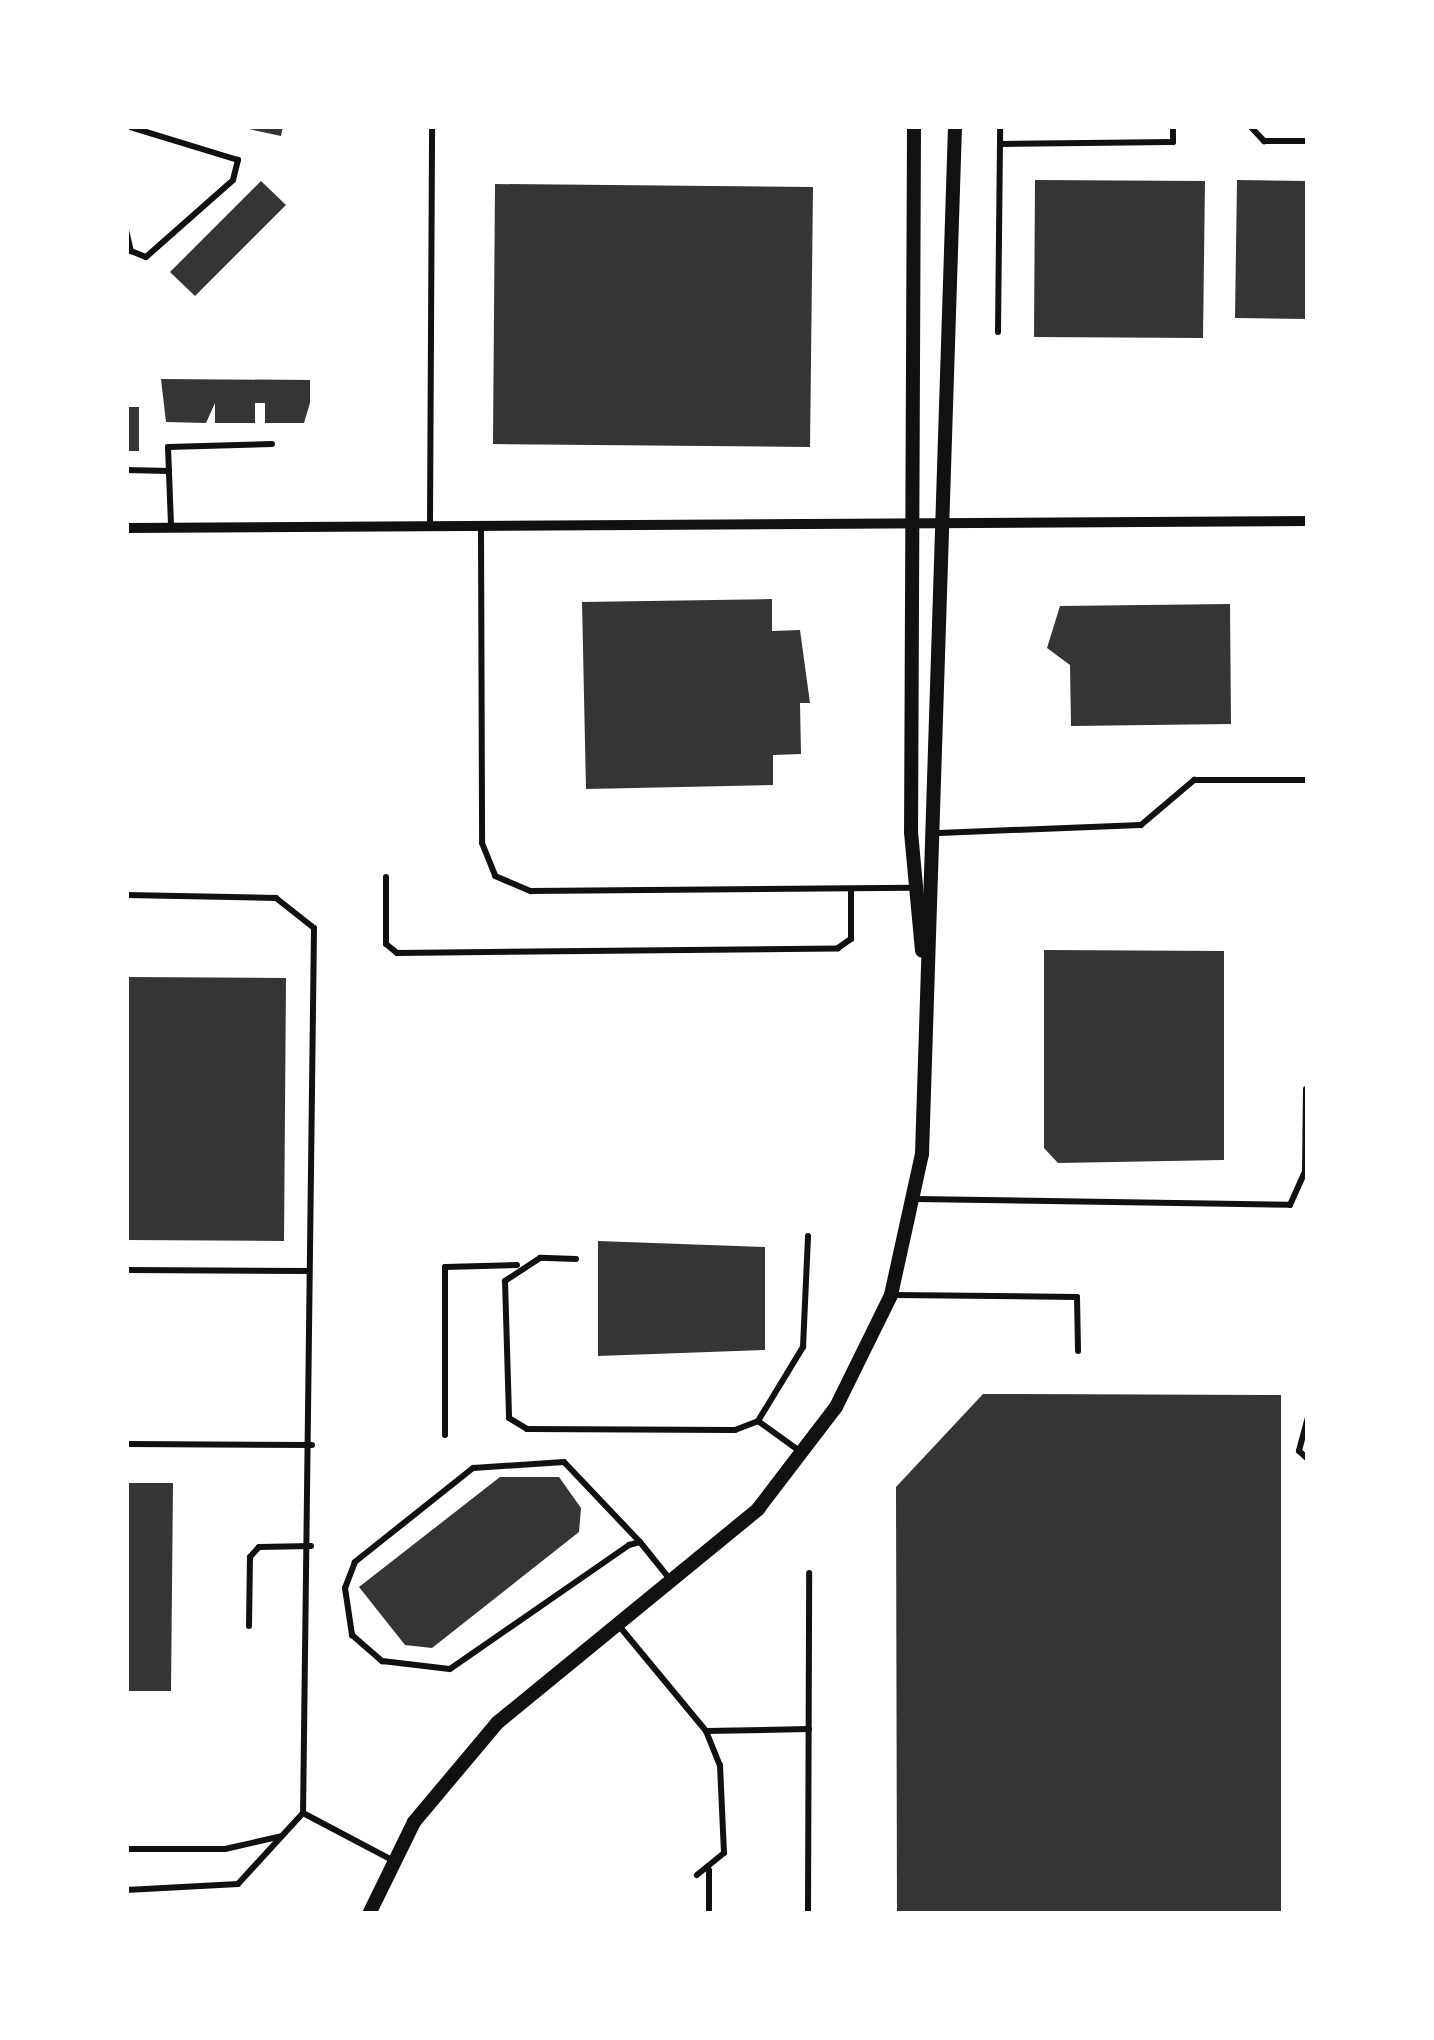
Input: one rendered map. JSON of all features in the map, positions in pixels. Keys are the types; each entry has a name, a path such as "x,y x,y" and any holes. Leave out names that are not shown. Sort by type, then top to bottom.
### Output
{"street":[{"path":"914,126 916,888 925,985"},
{"path":"369,1914 392,1860 497,1723 671,1581 804,1454 891,1294 916,1199 925,985 939,833 955,126"},
{"path":"126,528 430,530 1308,521"}],"lane":[{"path":"126,230 131,251 146,257 233,180 238,160 127,126"},
{"path":"430,530 432,126"},
{"path":"998,332 1000,126"},
{"path":"1000,144 1173,142 1173,126"},
{"path":"1250,126 1264,141 1308,141"},
{"path":"171,529 168,447 272,444"},
{"path":"126,470 169,470"},
{"path":"481,529 482,843 495,876 531,891 916,888"},
{"path":"939,833 1142,825 1194,780 1308,780"},
{"path":"386,877 386,944 397,953 838,947 851,939 851,889"},
{"path":"126,895 276,898 314,928 311,1546 303,1813 238,1884 126,1890"},
{"path":"916,1199 1290,1204 1305,1171 1306,1089"},
{"path":"758,1421 810,1329 808,1237"},
{"path":"445,1436 445,1268 576,1259"},
{"path":"520,1265 505,1281 509,1418 526,1429 758,1421 804,1454"},
{"path":"126,1270 309,1270"},
{"path":"891,1294 1077,1297 1078,1352"},
{"path":"1308,1417 1299,1451 1308,1459"},
{"path":"126,1444 312,1445"},
{"path":"640,1542 450,1670 382,1661 352,1635 355,1562 473,1468 564,1462 640,1542 671,1581"},
{"path":"249,1626 250,1557 259,1547 311,1546"},
{"path":"808,1914 809,1573"},
{"path":"617,1624 706,1731 725,1790 724,1853 710,1870 697,1875"},
{"path":"706,1731 809,1729"},
{"path":"303,1813 392,1860"},
{"path":"126,1849 225,1850 286,1835"},
{"path":"709,1914 710,1870"}],"building":[{"path":"235,126 283,126 281,136"},
{"path":"1035,180 1205,181 1203,338 1034,337"},
{"path":"1237,180 1308,181 1308,319 1235,318"},
{"path":"261,181 286,205 195,296 170,272"},
{"path":"495,184 813,187 810,447 493,444"},
{"path":"161,379 310,380 310,403 304,423 265,423 265,403 255,403 255,423 215,423 215,403 206,423 166,422"},
{"path":"126,407 139,407 139,451 126,451"},
{"path":"772,599 772,631 800,630 810,703 800,703 801,754 773,755 773,785 586,789 582,602"},
{"path":"1230,604 1231,724 1071,726 1070,665 1047,648 1060,606"},
{"path":"1044,950 1224,951 1224,1160 1058,1163 1044,1148"},
{"path":"126,977 286,978 284,1241 126,1240"},
{"path":"598,1241 765,1247 765,1350 598,1356"},
{"path":"983,1394 1281,1395 1281,1914 897,1914 896,1487"},
{"path":"500,1477 559,1477 581,1508 579,1532 432,1648 405,1645 359,1587"},
{"path":"126,1483 173,1483 171,1691 126,1691"}]}
